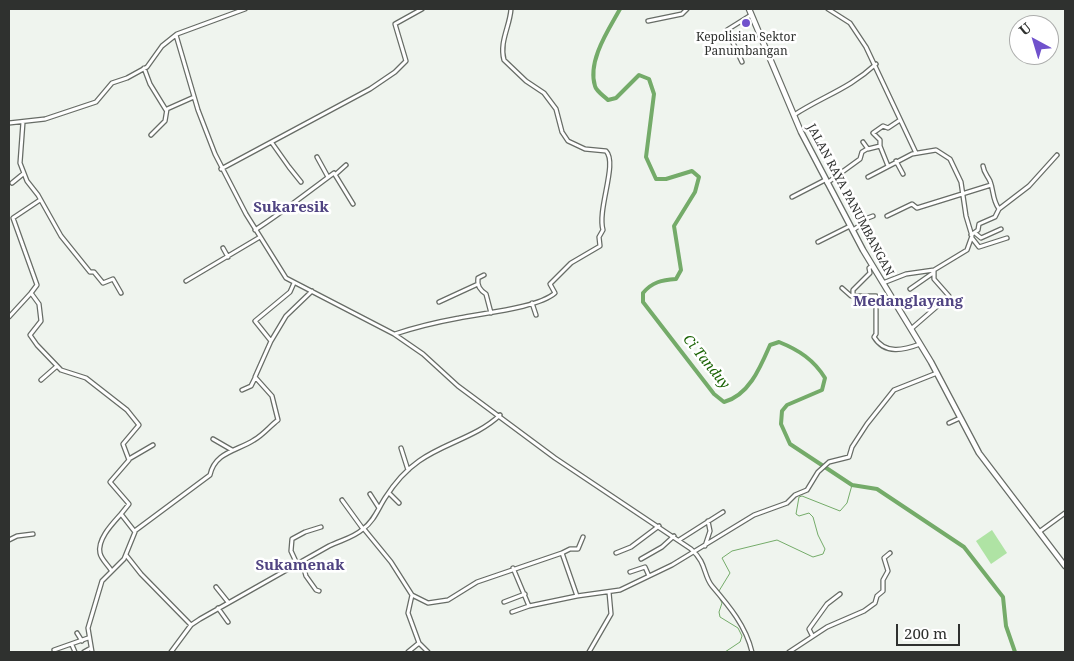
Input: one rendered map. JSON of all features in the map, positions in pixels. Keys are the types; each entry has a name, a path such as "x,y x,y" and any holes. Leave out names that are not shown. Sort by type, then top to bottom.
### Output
{"main road":[{"name":"JALAN RAYA PANUMBANGAN","path":"749,9 794,115 826,182 872,265 937,373 979,454 1065,566"}],"street":[{"path":"9,123 45,119 94,104 102,98 112,83 127,78 144,68 162,46 176,35 245,9"},
{"path":"221,168 272,143 370,89 400,68 406,61 395,24 422,9"},
{"path":"394,334 532,303 554,294 555,291 550,284 571,263 600,247 599,237 603,230 601,213 611,168 609,155 606,151 585,149 566,138 556,109 544,93 526,82 504,60 504,35 510,23 512,9"},
{"path":"648,21 682,14 686,9"},
{"path":"828,9 852,26 876,64 916,153"},
{"path":"742,62 727,30 751,15"},
{"path":"176,35 202,121 221,168 255,230 284,276 394,334 423,354 458,386 568,468 679,540 702,561 711,585 718,591 740,622 752,652"},
{"path":"794,115 820,99 834,95 853,84 876,64"},
{"path":"144,68 150,84 166,110 165,121 151,135"},
{"path":"166,110 194,97"},
{"path":"888,166 880,146 880,140 874,132 883,126 888,128 900,120"},
{"path":"23,122 20,162 23,174 61,236 90,272 94,272 103,282 114,279 121,292"},
{"path":"863,142 867,149"},
{"path":"272,143 301,182"},
{"path":"792,196 826,182 861,159 862,152 880,146"},
{"path":"868,177 896,161 916,153 936,150 950,159 959,176 964,195 966,216 979,248 1007,238"},
{"path":"910,289 933,271 966,250 979,224 995,217 999,209 1029,186 1057,154"},
{"path":"316,157 328,177"},
{"path":"896,161 904,174"},
{"path":"255,230 292,202 311,192 346,165"},
{"path":"983,166 991,185 993,200 999,209"},
{"path":"12,183 23,174"},
{"path":"336,174 353,204"},
{"path":"887,216 912,204 917,208 964,195 966,191 991,185"},
{"path":"9,317 37,285 12,220 14,216 40,200"},
{"path":"818,242 865,223 864,218 873,216"},
{"path":"973,235 981,238 1001,229"},
{"path":"186,280 260,237"},
{"path":"223,248 228,256"},
{"path":"852,296 853,290 870,273 869,268 872,265"},
{"path":"883,283 906,274 933,271"},
{"path":"911,329 949,296 934,280 933,271"},
{"path":"484,275 478,278 478,284 480,291 486,294 491,313"},
{"path":"271,341 255,321 290,292 294,282"},
{"path":"439,302 478,284"},
{"path":"842,288 852,296 876,296 876,334 874,337 884,349 907,348 920,344"},
{"path":"242,390 250,386 255,378 271,341 286,316 312,291"},
{"path":"31,293 40,304 41,321 30,334 37,345 63,371 86,378 127,410 139,424 136,432 123,444 129,459"},
{"path":"532,303 536,315"},
{"path":"41,380 57,366"},
{"path":"512,612 529,606 624,588 695,553 754,515 782,506 795,494 804,492 812,484 818,472 829,462 849,457 852,447 867,424 894,390 937,373"},
{"path":"84,652 92,650 88,638 88,628 101,583 126,555 136,530 210,475 211,470 224,454 257,439 278,419 272,396 255,378"},
{"path":"171,652 191,625 333,543 349,539 364,529 408,470 430,454 474,432 500,416"},
{"path":"949,422 961,418"},
{"path":"213,439 233,450"},
{"path":"112,570 100,556 100,548 105,535 129,504 110,482 129,459 153,445"},
{"path":"401,448 408,470"},
{"path":"389,493 399,503"},
{"path":"370,494 380,508"},
{"path":"342,500 391,562 412,595 428,602 448,600 476,582 570,549 578,549 584,537"},
{"path":"679,540 723,512"},
{"path":"1038,532 1065,513"},
{"path":"121,514 136,530"},
{"path":"705,546 710,531 708,520"},
{"path":"616,554 631,547 659,526"},
{"path":"297,564 291,551 292,540 305,532 320,527"},
{"path":"9,540 17,536 33,534"},
{"path":"641,559 660,549 674,536"},
{"path":"562,552 577,596"},
{"path":"789,652 812,635 875,603 877,596 883,591 883,580 888,571 884,558 890,553"},
{"path":"126,555 141,574 191,625"},
{"path":"302,562 312,585 319,590"},
{"path":"630,572 644,567 649,576"},
{"path":"512,568 529,606"},
{"path":"216,587 228,602"},
{"path":"589,652 612,614 608,592"},
{"path":"504,602 525,594"},
{"path":"812,635 809,629 827,604 840,594"},
{"path":"412,595 408,614 419,643 428,652"},
{"path":"218,608 228,622"},
{"path":"77,633 82,640"},
{"path":"54,650 88,638"},
{"path":"408,652 419,643"},
{"path":"72,645 74,652"}],"green space":[{"path":"992,530 1007,553 991,564 976,541"}],"waterway":[{"name":"Ci Tanduy","path":"620,9 596,56 593,76 596,88 608,100 616,98 639,75 649,79 654,94 646,157 656,179 666,179 692,171 699,177 695,192 674,226 681,270 676,279 658,282 646,289 643,293 643,302 714,394 724,402 733,398 747,387 758,371 770,345 779,342 793,348 811,361 825,378 822,390 787,405 782,411 781,424 790,444 852,485 877,489 964,547 1003,597 1006,626 1015,652"},
{"path":"719,591 730,573 722,558 732,551 777,540 813,557 823,554 825,549 818,535 813,517 809,513 799,516 796,514 799,497 802,496 840,511 847,503 852,485"},
{"path":"718,595 722,603 719,612 720,617 738,628 742,636 740,642 725,652"}],"place":[{"name":"Kepolisian Sektor Panumbangan","path":"746,23"}],"district":[{"name":"Sukaresik","path":"291,208"},
{"name":"Medanglayang","path":"908,302"},
{"name":"Sukamenak","path":"300,566"}]}
